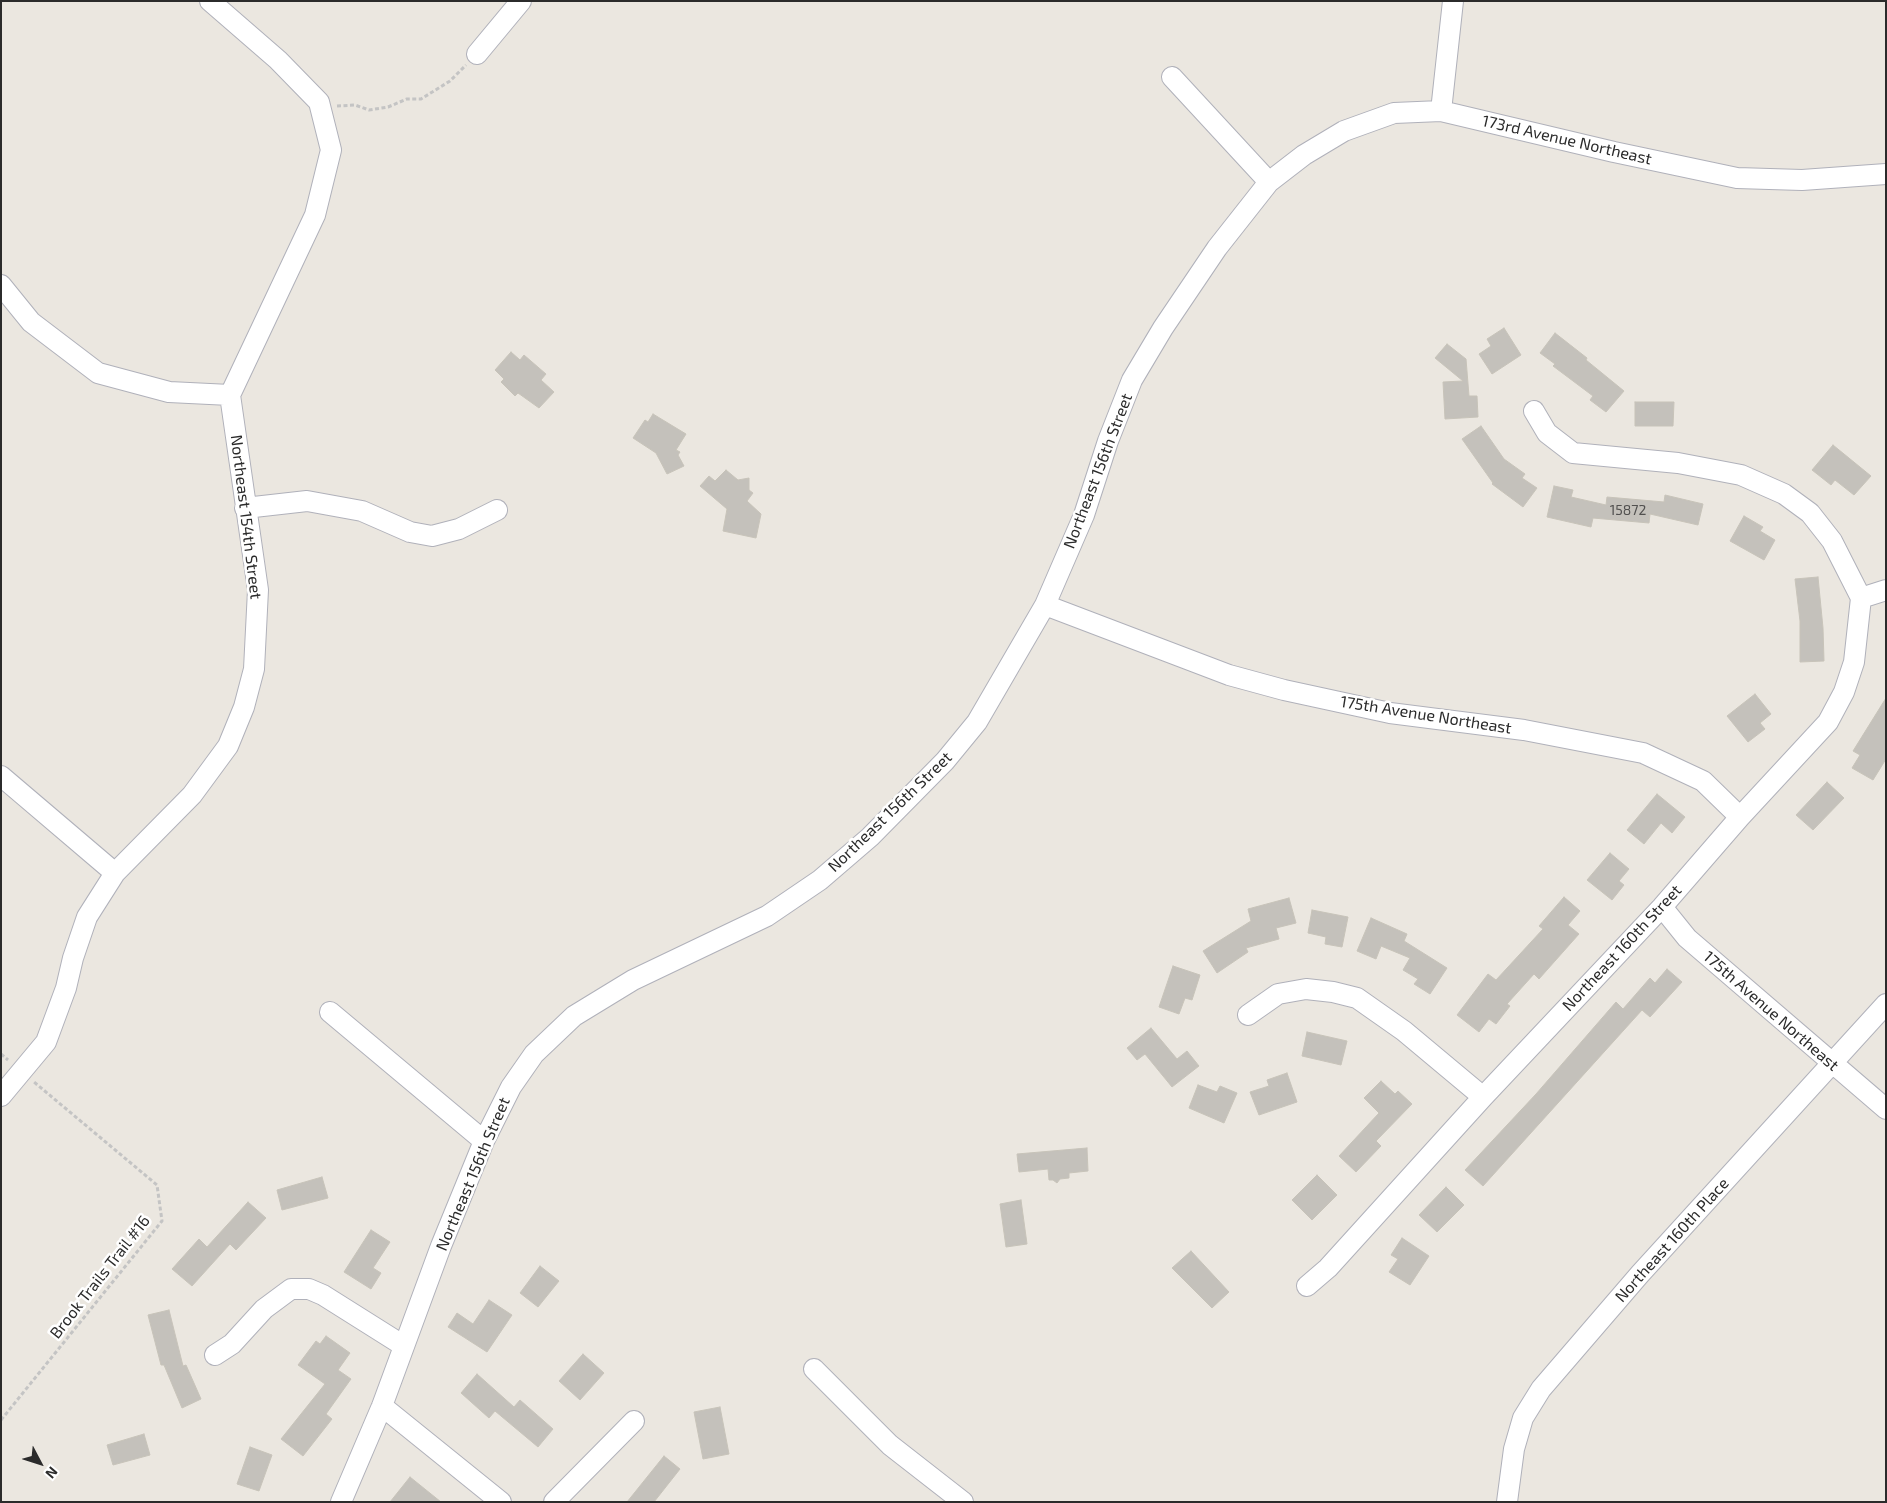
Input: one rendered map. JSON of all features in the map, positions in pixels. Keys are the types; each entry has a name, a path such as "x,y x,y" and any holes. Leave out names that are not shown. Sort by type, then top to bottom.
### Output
{"street":[{"path":"1,285 31,322 98,374 169,392 230,395 315,215 331,150 319,102 278,60 210,1"},
{"path":"477,54 521,1"},
{"path":"1441,111 1453,1"},
{"path":"1172,77 1269,182"},
{"name":"173rd Avenue Northeast","path":"1269,182 1304,154 1344,131 1394,114 1441,111 1614,152 1737,178 1802,180 1884,174"},
{"name":"Northeast 156th Street","path":"341,1502 382,1406 441,1246 484,1141 511,1087 534,1054 574,1016 633,980 767,916 820,880 870,837 945,761 977,722 1045,605 1084,514 1108,441 1132,380 1163,328 1217,248 1269,182"},
{"name":"Northeast 154th Street","path":"1,1096 46,1042 66,988 73,958 87,918 115,873 192,795 228,746 244,706 254,669 258,590 230,395"},
{"path":"1534,411 1547,433 1573,453 1671,461 1741,476 1784,494 1810,513 1832,541 1861,598 1886,590"},
{"path":"245,508 307,501 362,512 410,532 432,536 459,529 497,510"},
{"name":"Northeast 160th Street","path":"1307,1286 1328,1268 1483,1097 1662,907 1740,817 1828,722 1844,692 1854,662 1861,598"},
{"name":"175th Avenue Northeast","path":"1045,605 1229,675 1284,690 1390,713 1524,730 1644,753 1703,781 1740,817"},
{"path":"1,776 115,873"},
{"name":"175th Avenue Northeast","path":"1662,907 1687,938 1830,1064 1886,1109"},
{"path":"1248,1015 1278,994 1306,989 1333,992 1357,998 1404,1031 1483,1097"},
{"name":"Northeast 160th Place","path":"1507,1502 1514,1450 1523,1418 1541,1389 1640,1274 1886,1004"},
{"path":"330,1012 484,1141"},
{"path":"214,1355 232,1344 264,1309 291,1289 309,1289 323,1295 404,1346"},
{"path":"814,1369 890,1445 962,1502"},
{"path":"382,1406 501,1502"},
{"path":"554,1502 634,1421"}],"path":[{"path":"320,110 335,106 355,105 369,110 388,108 407,100 421,99 450,81 477,54"},
{"name":"Brook Trails Trail #16","path":"1,1420 162,1222 157,1186 21,1072"}],"building":[{"path":"1504,328 1521,355 1492,374 1479,354 1491,346 1487,339"},
{"path":"1555,333 1624,391 1606,412 1590,400 1593,396 1553,366 1555,364 1540,353"},
{"path":"1447,344 1466,359 1469,396 1477,396 1478,417 1445,419 1443,382 1463,381 1435,358"},
{"path":"511,352 520,360 524,355 546,374 541,380 554,392 539,408 518,393 515,396 501,382 504,379 495,370"},
{"path":"1635,402 1674,402 1673,426 1635,426"},
{"path":"653,414 686,434 676,450 680,452 678,455 684,466 667,474 656,453 633,438 645,420 648,422"},
{"path":"1481,426 1504,459 1525,474 1522,478 1537,488 1523,507 1492,484 1462,439"},
{"path":"1833,445 1871,476 1854,495 1835,480 1831,485 1812,470"},
{"path":"726,470 738,480 749,478 749,490 753,493 747,501 761,514 756,538 723,531 727,509 700,486 709,476 715,481"},
{"path":"1554,486 1573,490 1571,497 1606,505 1607,497 1664,502 1665,495 1703,504 1698,525 1650,514 1649,523 1593,518 1591,527 1547,517"},
{"path":"1744,516 1763,527 1760,531 1775,540 1764,560 1730,541"},
{"path":"1818,577 1824,661 1800,662 1800,621 1795,579"},
{"path":"1755,694 1771,714 1760,723 1765,729 1748,742 1727,716"},
{"path":"1886,698 1886,759 1873,780 1852,768 1860,755 1853,751"},
{"path":"1827,782 1844,798 1813,830 1796,815"},
{"path":"1657,794 1685,817 1672,833 1661,823 1644,844 1627,830"},
{"path":"1610,853 1629,869 1619,881 1624,885 1612,900 1587,880"},
{"path":"1564,897 1580,911 1568,925 1579,934 1539,979 1534,974 1507,1004 1510,1006 1496,1024 1489,1019 1479,1032 1457,1015 1488,974 1496,980 1543,929 1539,926"},
{"path":"1289,898 1296,923 1276,928 1279,939 1246,948 1248,952 1217,973 1203,951 1251,921 1248,909"},
{"path":"1312,910 1348,917 1342,947 1325,944 1326,937 1308,933"},
{"path":"1371,918 1407,934 1404,941 1447,968 1430,994 1414,984 1418,979 1403,970 1410,958 1381,946 1376,959 1357,951"},
{"path":"1173,966 1200,975 1192,1000 1185,998 1179,1014 1159,1007"},
{"path":"1667,969 1682,982 1650,1017 1642,1010 1483,1186 1465,1170 1536,1094 1616,1002 1623,1009 1650,978 1655,983"},
{"path":"1151,1028 1177,1059 1187,1051 1199,1066 1172,1087 1145,1054 1137,1060 1127,1048"},
{"path":"1307,1032 1347,1041 1341,1065 1302,1056"},
{"path":"1287,1073 1297,1102 1259,1115 1250,1092 1269,1086 1267,1080"},
{"path":"1381,1081 1395,1094 1398,1091 1412,1104 1376,1141 1381,1146 1356,1172 1339,1156 1379,1113 1364,1098"},
{"path":"1198,1085 1217,1092 1220,1086 1237,1093 1224,1123 1189,1108"},
{"path":"1087,1148 1088,1171 1069,1173 1069,1178 1060,1179 1057,1183 1049,1180 1048,1169 1019,1172 1017,1154"},
{"path":"1317,1175 1337,1195 1312,1220 1292,1200"},
{"path":"322,1177 328,1198 282,1210 277,1190"},
{"path":"1446,1187 1464,1205 1437,1232 1419,1215"},
{"path":"1021,1200 1027,1244 1006,1247 1000,1204"},
{"path":"248,1202 266,1218 236,1250 230,1244 192,1286 172,1269 199,1239 207,1247"},
{"path":"371,1230 390,1242 373,1268 381,1273 371,1289 344,1272"},
{"path":"1402,1238 1429,1256 1410,1285 1389,1272 1398,1259 1391,1255"},
{"path":"1191,1251 1229,1292 1212,1308 1172,1268"},
{"path":"540,1266 559,1281 538,1307 520,1293"},
{"path":"489,1300 512,1315 487,1352 448,1327 457,1313 473,1324"},
{"path":"169,1310 183,1366 186,1365 201,1399 182,1408 164,1365 161,1365 148,1315"},
{"path":"326,1336 350,1353 338,1370 351,1379 326,1414 332,1419 303,1456 281,1439 325,1384 298,1365 316,1341 320,1344"},
{"path":"583,1354 604,1373 580,1400 559,1381"},
{"path":"477,1374 514,1407 520,1400 553,1429 538,1447 495,1411 489,1418 461,1393"},
{"path":"720,1407 729,1454 703,1459 694,1412"},
{"path":"144,1434 150,1455 113,1465 107,1445"},
{"path":"250,1447 272,1455 259,1491 237,1484"},
{"path":"664,1456 680,1469 654,1502 627,1502"},
{"path":"410,1477 441,1502 390,1502"}]}
